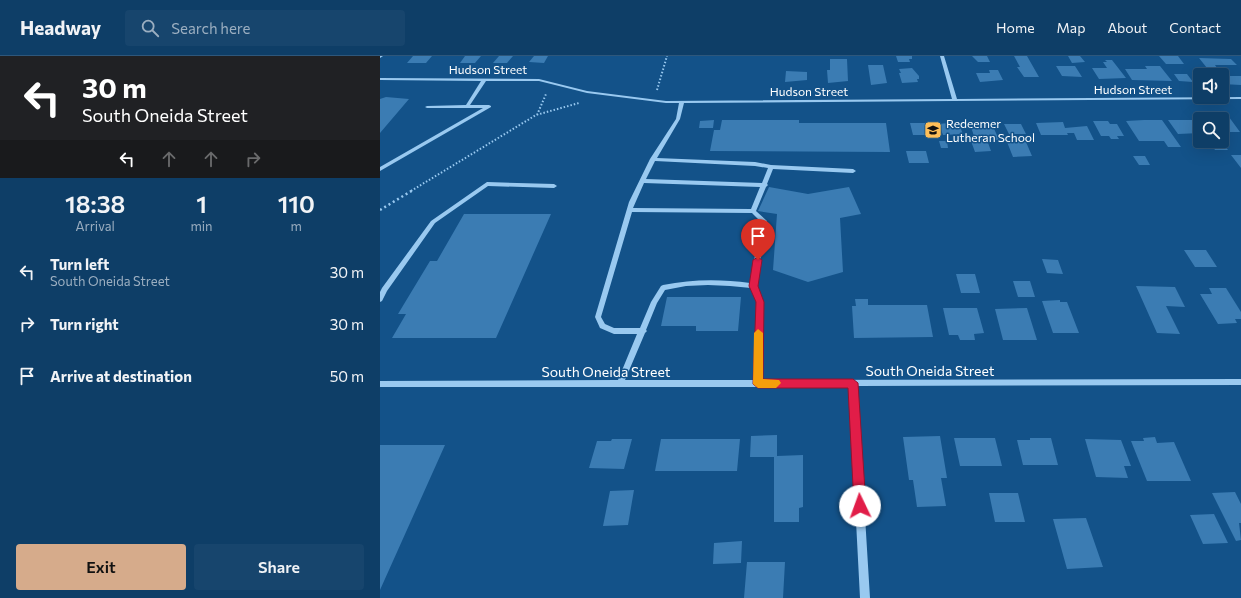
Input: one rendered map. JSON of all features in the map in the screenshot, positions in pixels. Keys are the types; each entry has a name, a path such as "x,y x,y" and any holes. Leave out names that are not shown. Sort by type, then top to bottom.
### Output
{"street":[{"path":"942,56 956,100"},
{"name":"Hudson Street","path":"380,79 539,80 587,92 654,101 682,102 1241,98"},
{"path":"468,105 485,79"},
{"path":"642,331 614,331 602,326 598,317 630,210 653,159 678,120 682,102"},
{"path":"380,169 489,106 426,106"},
{"path":"653,159 853,171"},
{"path":"753,211 765,185 771,167"},
{"path":"642,181 765,185"},
{"path":"380,299 382,291 433,222 487,184 554,186"},
{"path":"630,210 753,211 764,221 753,286 760,302 758,384"},
{"path":"620,384 654,302 663,288 686,282 727,282 753,286"},
{"name":"South Oneida Street","path":"380,384 1241,382"},
{"path":"853,383 865,598"}],"path":[{"path":"654,101 667,56"},
{"path":"536,115 548,92"},
{"path":"380,210 536,115 583,102"}],"building":[{"path":"413,56 432,56 426,63 407,63"},
{"path":"465,56 481,56 475,63 460,63"},
{"path":"499,56 513,56 507,63 493,63"},
{"path":"534,56 548,56 544,63 529,62"},
{"path":"896,56 912,56 912,59 909,59 910,62 898,62"},
{"path":"972,56 987,56 990,62 978,62"},
{"path":"1014,56 1027,56 1039,77 1024,77 1017,67 1020,67"},
{"path":"1068,56 1080,56 1085,62 1072,63"},
{"path":"1159,56 1178,56 1184,64 1166,64"},
{"path":"1199,58 1231,59 1237,65 1215,65 1217,68 1207,68"},
{"path":"830,59 847,59 848,81 828,83 827,70 830,70"},
{"path":"1105,60 1112,60 1126,78 1099,79 1092,68 1107,68 1103,62 1107,62"},
{"path":"868,65 883,65 887,83 871,85"},
{"path":"1056,66 1075,66 1082,77 1062,76"},
{"path":"1145,66 1160,66 1172,81 1132,80 1125,69 1147,69"},
{"path":"912,68 919,76 919,79 917,79 918,82 902,83 899,69"},
{"path":"989,70 998,70 1003,80 980,82 976,73 990,73"},
{"path":"786,71 807,72 807,80 785,82"},
{"path":"1174,74 1187,74 1193,82 1179,81"},
{"path":"1229,76 1241,76 1241,85 1229,84"},
{"path":"386,97 409,99 380,133 380,99"},
{"path":"1229,117 1240,132 1229,132"},
{"path":"714,120 713,128 699,128 700,121"},
{"path":"722,120 799,120 799,123 886,123 890,152 710,151 714,130 720,130"},
{"path":"1162,120 1181,147 1168,147 1164,141 1139,141 1126,121"},
{"path":"1168,120 1193,120 1193,133 1178,134"},
{"path":"1093,121 1108,121 1110,124 1117,124 1124,136 1117,136 1119,139 1111,139 1109,136 1101,136"},
{"path":"958,122 963,134 943,135 939,124"},
{"path":"985,122 985,124 992,124 999,140 987,140 991,151 975,152 971,141 979,141 977,136 974,136 970,124"},
{"path":"1063,122 1065,128 1087,126 1094,140 1077,140 1074,133 1067,133 1068,135 1041,135 1036,123"},
{"path":"910,123 928,123 931,135 913,135"},
{"path":"1004,124 1021,124 1026,134 1009,134"},
{"path":"939,141 947,141 948,148 941,148"},
{"path":"1007,142 1026,142 1032,156 1013,157"},
{"path":"1214,148 1226,148 1228,150 1215,150"},
{"path":"906,151 926,151 929,163 909,163"},
{"path":"1231,155 1241,155 1241,168"},
{"path":"1133,156 1145,156 1150,165 1139,165"},
{"path":"769,187 808,194 849,187 861,214 840,218 843,272 808,282 773,270 777,214 758,211"},
{"path":"464,214 551,214 496,338 392,338 406,314 398,314 430,261 437,261"},
{"path":"1184,250 1206,250 1217,267 1195,267"},
{"path":"1042,259 1058,260 1063,274 1047,273"},
{"path":"956,274 975,274 980,293 961,293"},
{"path":"1013,281 1030,281 1035,297 1018,297"},
{"path":"1136,286 1175,287 1185,307 1166,306 1180,334 1157,333"},
{"path":"1209,288 1226,288 1241,312 1241,319 1235,319 1237,323 1218,324 1200,294 1212,294"},
{"path":"667,297 741,297 738,331 696,331 696,326 661,326"},
{"path":"855,299 868,299 868,305 927,305 933,337 854,338 852,306 856,306"},
{"path":"1060,300 1060,302 1067,302 1079,333 1053,333 1042,301"},
{"path":"943,308 977,308 984,333 974,334 975,340 960,340 958,335 949,335"},
{"path":"1027,308 1037,340 1003,340 995,309"},
{"path":"777,435 777,456 803,455 803,507 799,508 799,522 774,522 774,457 750,457 751,436"},
{"path":"940,436 947,478 941,478 946,506 917,507 913,480 909,480 903,437"},
{"path":"1155,437 1157,443 1174,442 1191,481 1147,481 1131,441 1144,441 1143,438"},
{"path":"954,438 995,438 1002,466 960,466"},
{"path":"1030,438 1051,438 1058,465 1023,465 1017,440 1030,440"},
{"path":"612,439 632,439 624,469 589,468 597,441 611,441"},
{"path":"661,439 740,439 737,471 655,471"},
{"path":"1085,439 1121,440 1131,466 1124,466 1128,478 1096,477"},
{"path":"380,445 445,445 380,590"},
{"path":"634,490 628,525 603,526 610,491"},
{"path":"1235,492 1241,504 1241,523 1239,523 1241,540 1236,541 1212,493"},
{"path":"989,493 1018,493 1025,522 995,522"},
{"path":"1214,514 1228,543 1203,544 1190,515"},
{"path":"1086,518 1103,567 1067,569 1053,519"},
{"path":"742,541 741,563 713,564 714,543"},
{"path":"747,562 785,562 783,598 744,598"}],"slow traffic":[{"path":"758,333 758,384 776,383"}],"place":[{"name":"Redeemer Lutheran School","path":"933,130"}],"route":[{"path":"758,260 753,286 760,302 758,329 758,384 853,383 860,506"}]}
